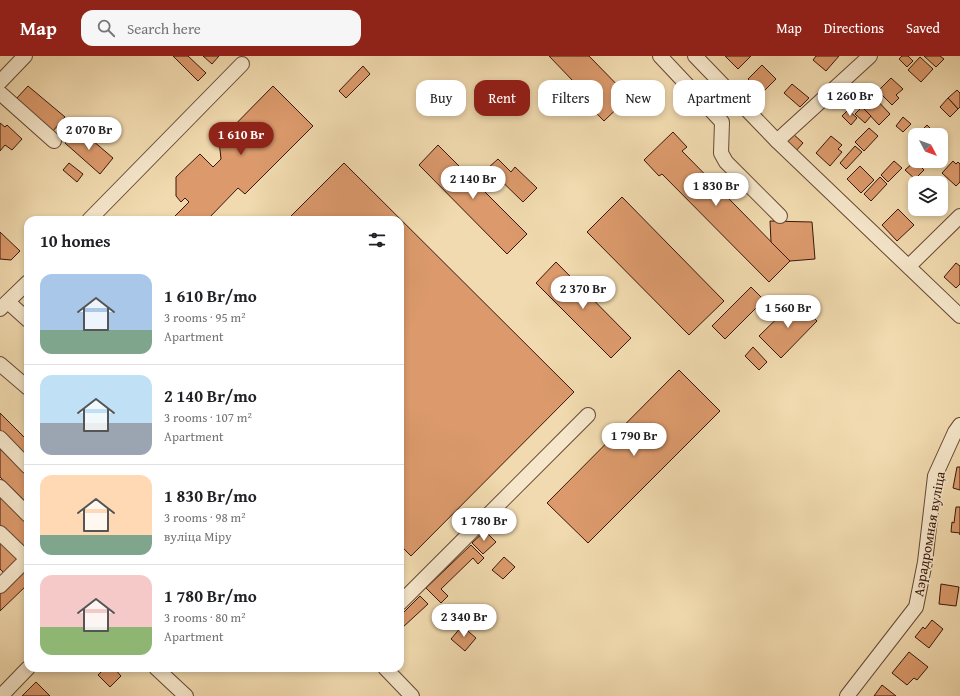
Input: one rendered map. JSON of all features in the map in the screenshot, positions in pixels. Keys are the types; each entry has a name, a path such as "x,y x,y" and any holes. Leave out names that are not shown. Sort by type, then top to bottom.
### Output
{"street":[{"path":"0,82 25,56"},
{"path":"660,56 722,122 722,153 726,162 780,216"},
{"path":"695,56 777,141 960,316"},
{"path":"777,141 870,56"},
{"path":"93,216 242,64"},
{"path":"0,94 54,141"},
{"path":"909,266 960,216"},
{"path":"24,286 4,306 24,318"},
{"path":"0,364 24,385"},
{"path":"404,599 588,415"},
{"name":"Аэрадромная вуліца","path":"846,696 916,607 925,562 935,476 958,429"},
{"path":"0,438 24,463"},
{"path":"0,487 24,511"},
{"path":"0,533 24,555"},
{"path":"2,581 24,562"},
{"path":"1,696 24,672"},
{"path":"160,672 186,696"},
{"path":"389,672 412,696"}],"building":[{"path":"173,56 188,56 206,73 198,81"},
{"path":"203,56 219,56 212,64"},
{"path":"549,56 589,56 612,80 611,80 611,114 604,121 599,116 603,116 603,80 572,80"},
{"path":"725,56 751,56 738,69"},
{"path":"816,56 839,56 826,71 813,60"},
{"path":"902,56 908,56 913,61 907,67 899,59"},
{"path":"924,56 940,56 944,59 936,67"},
{"path":"920,57 933,69 921,82 908,70"},
{"path":"762,65 776,79 765,90 765,80 748,79"},
{"path":"363,66 370,74 346,98 339,91"},
{"path":"891,78 903,89 896,95 899,98 892,105 878,91"},
{"path":"792,84 809,98 800,107 784,93"},
{"path":"28,86 65,117 53,131 16,99"},
{"path":"273,86 313,126 245,194 238,188 211,216 175,216 189,202 185,198 181,202 176,196 176,177 200,154 213,167 221,159 219,141"},
{"path":"957,90 960,93 960,107 958,109 948,98"},
{"path":"873,96 890,114 879,125 862,107"},
{"path":"948,98 958,109 950,117 940,107"},
{"path":"862,107 871,116 865,123 855,114"},
{"path":"848,110 857,118 851,125 842,116"},
{"path":"903,117 911,124 903,132 896,126"},
{"path":"0,123 5,127 7,125 22,139 12,150 5,145 0,151"},
{"path":"78,128 113,158 100,174 65,143"},
{"path":"869,128 878,136 864,151 855,142"},
{"path":"673,132 687,147 682,151 790,261 769,282 662,174 659,176 644,160"},
{"path":"791,132 803,143 795,152 783,142"},
{"path":"831,136 842,145 838,149 842,152 830,166 816,153"},
{"path":"438,145 527,234 507,254 419,165"},
{"path":"855,146 862,152 846,169 840,163"},
{"path":"498,159 511,172 515,167 537,188 523,202 488,168"},
{"path":"894,161 902,168 888,182 881,175"},
{"path":"953,161 956,164 958,162 960,164 960,182 956,186 948,179 948,176 945,176 942,173"},
{"path":"69,163 83,174 77,182 63,170"},
{"path":"344,163 397,216 291,216"},
{"path":"860,166 874,180 861,193 847,179"},
{"path":"908,167 922,168 924,170 918,176 912,176 905,170"},
{"path":"880,177 887,184 871,201 864,194"},
{"path":"622,197 724,301 689,335 587,232"},
{"path":"898,209 914,225 897,241 882,225"},
{"path":"770,221 812,222 815,259 790,261 771,242"},
{"path":"404,223 574,392 411,556 404,549"},
{"path":"0,232 20,251 11,260 0,259"},
{"path":"556,262 631,338 611,358 536,283"},
{"path":"956,263 960,266 960,284 956,288 944,277"},
{"path":"751,287 764,300 725,339 712,326"},
{"path":"796,300 817,321 781,358 759,336"},
{"path":"753,347 767,362 759,370 745,356"},
{"path":"679,370 720,411 588,543 547,503"},
{"path":"0,413 24,437 24,455 0,431"},
{"path":"0,449 24,472 24,500 0,477"},
{"path":"957,467 960,467 960,490 953,488"},
{"path":"0,494 24,518 24,548 0,525"},
{"path":"956,507 960,507 960,533 951,532"},
{"path":"485,531 496,542 483,554 472,543"},
{"path":"0,542 18,559 4,573 0,569"},
{"path":"471,545 484,558 478,564 473,558 441,589 448,596 441,603 426,588"},
{"path":"504,557 515,567 503,579 492,570"},
{"path":"24,571 24,588 0,611 0,594"},
{"path":"941,584 959,587 956,606 939,604"},
{"path":"420,596 428,604 404,626 404,612"},
{"path":"932,620 943,629 929,648 915,637 923,627 925,629"},
{"path":"462,626 476,638 465,651 451,639"},
{"path":"909,652 928,667 917,680 914,678 907,685 892,673"},
{"path":"101,672 118,672 121,676 110,687 98,675"},
{"path":"36,682 50,696 22,696"},
{"path":"882,685 896,696 874,696"}]}
